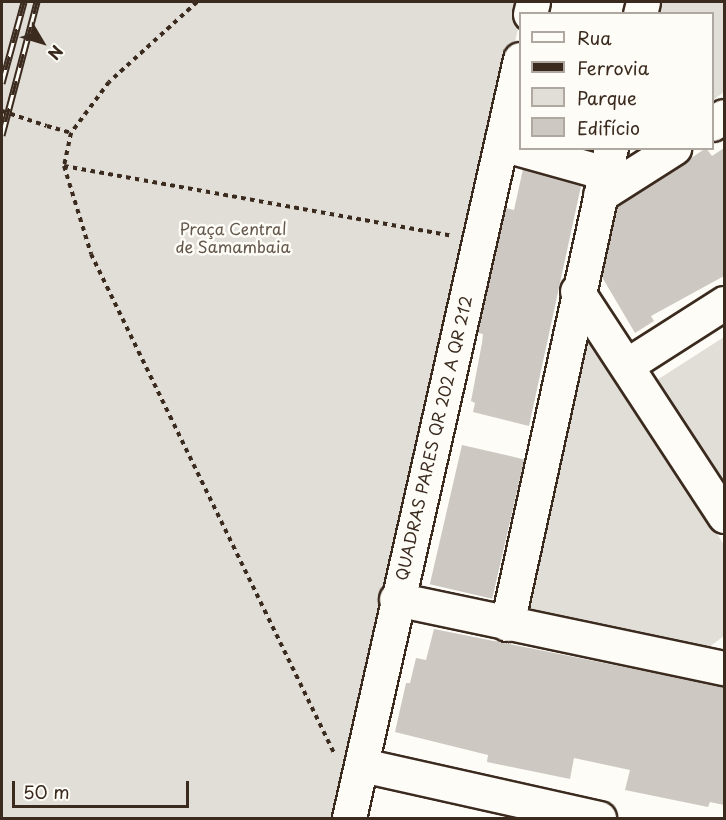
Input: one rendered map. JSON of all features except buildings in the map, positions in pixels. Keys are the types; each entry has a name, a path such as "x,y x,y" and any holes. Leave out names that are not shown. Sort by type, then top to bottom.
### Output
{"street":[{"name":"QUADRAS PARES QR 202 A QR 212","path":"350,819 349,762 396,599 519,64"},
{"path":"502,144 519,149"},
{"path":"524,150 605,172 668,150"},
{"path":"507,624 577,291 605,172"},
{"path":"577,291 724,516"},
{"path":"627,365 724,303"},
{"path":"396,599 507,624 722,666"},
{"path":"349,762 599,819"}],"path":[{"path":"197,2 109,82 71,133 64,166 91,254 349,762"},
{"path":"2,111 71,133"},
{"path":"64,166 480,241"}],"green space":[{"name":"Praça Central de Samambaia","path":"2,2 524,2 522,12 519,12 519,24 340,818 2,818"},
{"path":"649,2 724,2 724,92 714,99 714,12 647,12"},
{"path":"590,326 724,545 724,636 705,650 530,610"},
{"path":"724,337 724,488 657,380"}],"railway":[{"path":"2,83 24,2"},
{"path":"2,135 37,2"}]}
